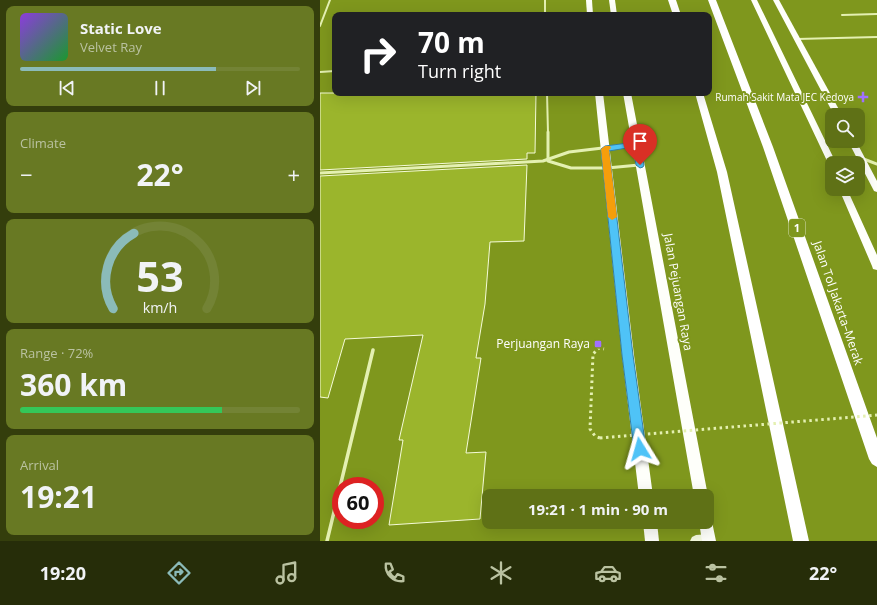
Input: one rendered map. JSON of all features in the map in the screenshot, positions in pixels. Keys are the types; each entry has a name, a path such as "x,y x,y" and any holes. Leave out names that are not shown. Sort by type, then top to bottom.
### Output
{"highway":[{"path":"672,0 676,12"},
{"name":"Jalan Tol Jakarta–Merak","path":"712,0 768,147 877,459"},
{"path":"700,96 722,172 800,541"}],"main road":[{"path":"589,0 590,12"},
{"path":"612,0 614,12"},
{"path":"754,0 829,156"},
{"path":"776,0 834,108"},
{"path":"599,96 628,355 645,489"},
{"name":"Jalan Pejuangan Raya","path":"628,96 700,489"},
{"path":"865,166 877,189"},
{"path":"846,196 877,266"},
{"path":"651,529 652,541"},
{"path":"704,541 705,529"}],"lane":[{"path":"320,26 330,0"},
{"path":"545,0 545,12"},
{"path":"842,15 877,14"},
{"path":"797,39 877,37"},
{"path":"320,72 332,71"},
{"path":"547,96 547,160"},
{"path":"320,173 547,160 569,152 605,149 636,144"},
{"path":"547,160 570,168 607,168 640,165"},
{"path":"865,160 877,164"},
{"path":"328,541 373,350"}],"path":[{"path":"599,348 594,354 590,429 595,436 600,438 877,415"}],"building":[{"path":"320,93 332,93 332,96 536,96 535,153 527,153 527,159 320,170"},
{"path":"527,165 524,241 490,242 485,304 476,358 481,358 466,453 486,452 480,519 389,525 403,440 399,440 423,335 345,339 328,398 320,397 320,176"}],"slow traffic":[{"path":"607,148 605,149 612,217"}],"place":[{"name":"Rumah Sakit Mata JEC Kedoya","path":"863,97"},
{"name":"Perjuangan Raya","path":"598,344"}],"route":[{"path":"640,165 636,144 605,149 640,449"}]}
